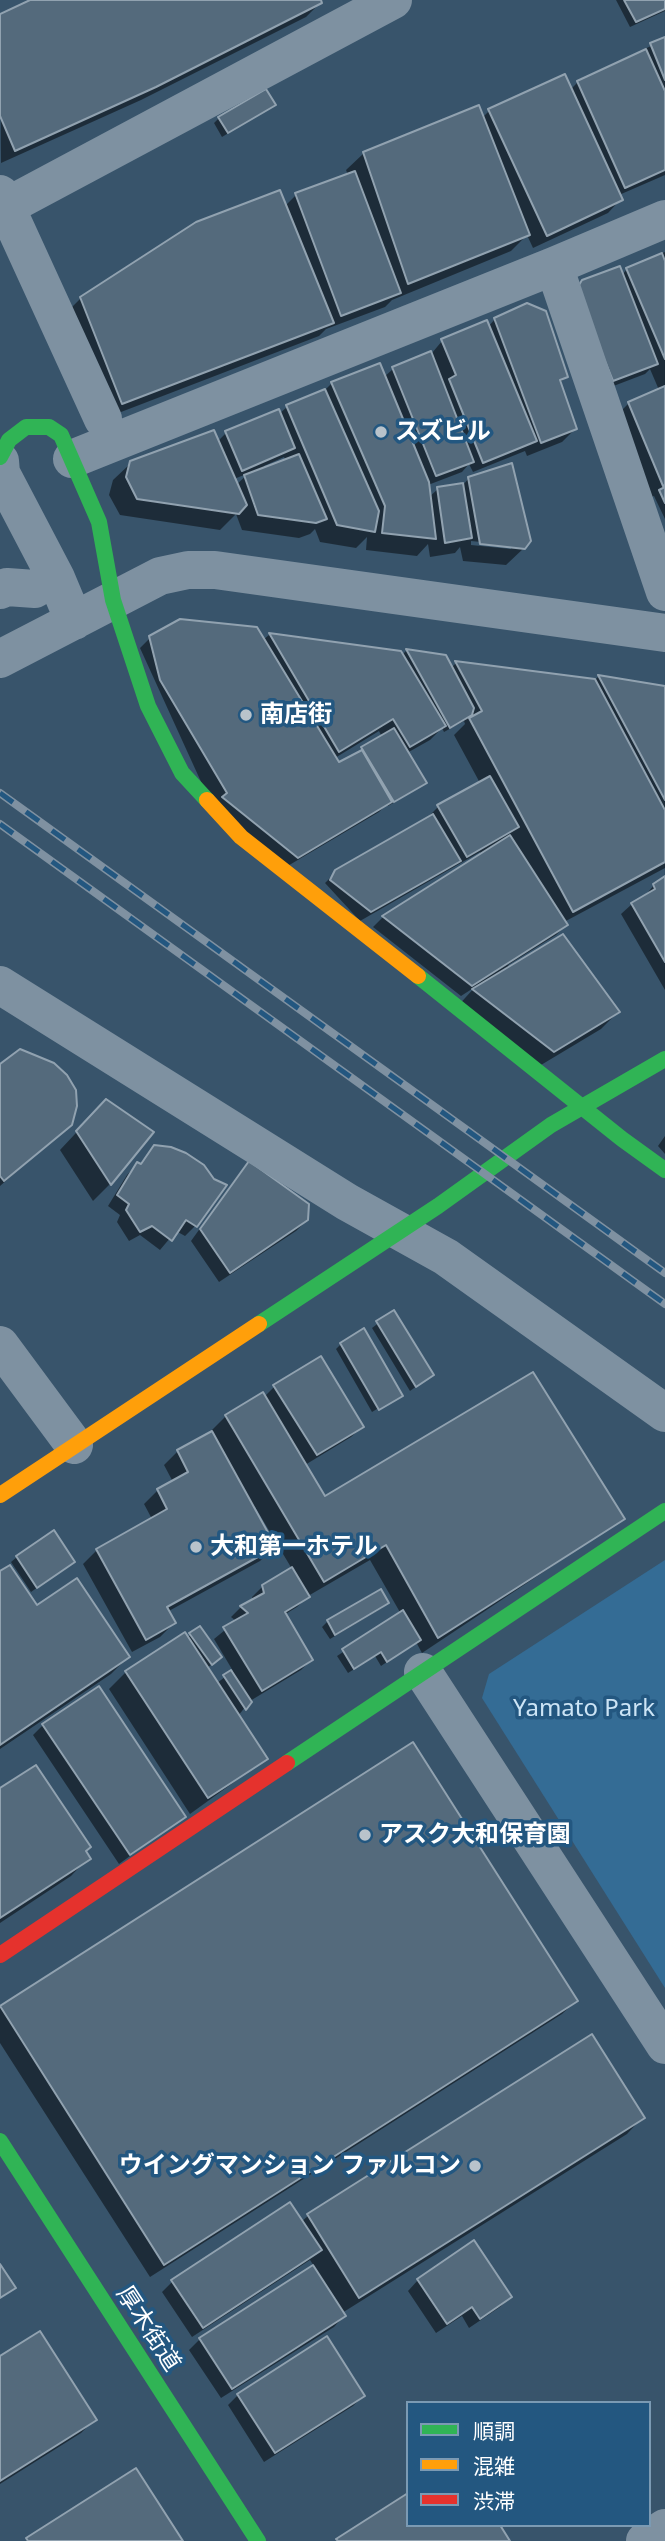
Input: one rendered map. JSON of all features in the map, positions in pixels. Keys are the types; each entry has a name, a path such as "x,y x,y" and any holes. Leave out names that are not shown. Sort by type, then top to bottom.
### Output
{"street":[{"path":"103,419 2,204 393,0"},
{"path":"72,459 665,219"},
{"path":"554,266 665,592"},
{"path":"74,621 1,473 0,459 9,440 26,427 49,427 61,435 72,459 99,522 113,600 148,706 182,773 241,837 665,1170"},
{"path":"0,659 160,576 188,570 215,570 665,632"},
{"path":"0,985 347,1202 446,1257 665,1413"},
{"path":"0,1495 400,1231 581,1106 665,1059"},
{"path":"0,1345 74,1446"},
{"path":"0,1955 665,1511"},
{"path":"423,1672 665,2045"},
{"name":"厚木街道","path":"0,2141 258,2541"},
{"path":"645,2541 665,2528"}],"green space":[{"name":"Yamato Park","path":"665,1560 665,1988 482,1698 489,1674"}],"building":[{"path":"30,0 321,0 322,3 156,87 15,151 0,116 0,14"},
{"path":"624,0 665,0 665,9 636,22"},
{"path":"665,37 665,80 650,43"},
{"path":"646,49 665,91 665,170 625,188 577,81"},
{"path":"565,74 623,200 547,236 488,109"},
{"path":"266,89 276,105 228,133 218,117"},
{"path":"479,105 530,235 408,284 363,152"},
{"path":"355,171 401,293 341,316 295,193"},
{"path":"280,190 334,323 122,404 80,297 196,222"},
{"path":"662,253 665,261 665,359 626,268"},
{"path":"620,266 658,364 613,381 576,290 582,280"},
{"path":"527,303 546,311 568,377 560,380 577,429 541,443 494,318"},
{"path":"487,320 537,441 483,463 449,379 456,375 441,339"},
{"path":"431,351 474,462 436,476 392,367"},
{"name":"スズビル","path":"380,363 429,482 436,539 382,533 385,506 331,382"},
{"path":"665,386 665,485 663,486 628,402"},
{"path":"325,389 379,511 375,532 337,525 286,405"},
{"path":"279,409 295,448 242,471 225,431"},
{"path":"214,430 247,505 239,514 137,499 126,477 130,461"},
{"path":"299,454 327,519 316,523 258,515 244,475"},
{"path":"512,463 531,541 525,549 480,544 468,477"},
{"path":"463,483 472,538 445,543 437,487"},
{"path":"665,487 665,503 659,490"},
{"name":"南店街","path":"180,619 257,627 339,762 362,750 392,802 298,858 222,797 227,793 160,680 149,636"},
{"path":"269,633 401,651 446,726 410,747 393,719 339,752"},
{"path":"406,649 446,655 474,708 472,715 450,728"},
{"path":"455,661 595,679 665,810 665,862 573,912 469,718 482,711"},
{"path":"598,675 665,686 665,800"},
{"path":"394,728 427,783 394,802 361,747"},
{"path":"490,776 519,827 467,857 437,805"},
{"path":"433,814 461,861 371,912 330,880 335,870"},
{"path":"510,835 568,925 472,986 382,916"},
{"path":"665,876 665,962 631,903 655,889 653,884"},
{"path":"563,934 620,1012 554,1052 472,989"},
{"path":"20,1049 54,1063 67,1075 76,1090 77,1106 72,1125 4,1181 0,1176 0,1064"},
{"path":"106,1099 154,1132 111,1185 76,1131"},
{"path":"154,1145 171,1147 186,1153 204,1165 214,1179 227,1185 197,1227 186,1220 172,1241 152,1226 140,1232 126,1210 129,1204 117,1195 137,1162 141,1164"},
{"path":"249,1161 309,1204 308,1220 230,1273 200,1229"},
{"path":"394,1310 434,1375 416,1387 376,1321"},
{"path":"364,1328 403,1396 379,1410 340,1343"},
{"path":"321,1356 364,1427 317,1455 273,1385"},
{"path":"533,1372 625,1519 438,1638 386,1545 324,1582 225,1415 263,1392 325,1496"},
{"path":"212,1431 276,1547 167,1607 176,1623 146,1640 96,1549 167,1509 157,1489 188,1472 177,1450"},
{"path":"54,1530 75,1562 37,1588 16,1556"},
{"path":"10,1565 37,1605 77,1578 130,1657 0,1745 0,1571"},
{"path":"292,1567 310,1597 285,1612 313,1660 262,1691 223,1627 248,1613 240,1606 264,1593 262,1585"},
{"path":"381,1589 389,1603 335,1635 327,1620"},
{"path":"403,1610 421,1640 387,1662 381,1652 354,1669 342,1649"},
{"path":"200,1626 222,1657 212,1665 189,1633"},
{"path":"185,1632 268,1759 208,1798 125,1671"},
{"path":"231,1670 252,1702 246,1710 223,1675"},
{"path":"99,1686 186,1817 130,1855 42,1724"},
{"path":"413,1742 578,2001 164,2265 0,2006"},
{"path":"36,1765 91,1847 86,1851 91,1859 0,1918 0,1788"},
{"name":"ウイングマンション ファルコン","path":"592,2034 645,2118 359,2298 307,2214"},
{"path":"290,2202 322,2250 203,2328 171,2280"},
{"path":"474,2240 512,2297 480,2319 472,2307 447,2324 417,2279"},
{"path":"0,2264 16,2288 0,2298"},
{"path":"313,2265 346,2316 232,2389 199,2338"},
{"path":"40,2331 97,2420 0,2481 0,2356"},
{"path":"327,2336 365,2396 275,2453 237,2394"},
{"path":"136,2468 183,2541 28,2541 26,2538"},
{"path":"406,2494 406,2527 501,2527 510,2541 338,2541 336,2539"}],"railway":[{"path":"0,793 665,1273"},
{"path":"0,824 665,1304"}],"traffic: fast":[{"path":"0,457 9,440 26,427 49,427 61,435 99,522 113,600 148,706 182,773 207,800"},
{"path":"418,976 622,1139 665,1170"},
{"path":"259,1324 438,1206 551,1125 665,1059"},
{"path":"287,1763 665,1511"},
{"path":"0,2141 258,2541"}],"traffic: slow":[{"path":"207,800 241,837 418,976"},
{"path":"0,1495 259,1324"}],"traffic: jam":[{"path":"0,1955 287,1763"}],"place":[{"name":"スズビル","path":"381,432"},
{"name":"南店街","path":"246,715"},
{"name":"大和第一ホテル","path":"196,1547"},
{"name":"アスク大和保育園","path":"365,1835"},
{"name":"ウイングマンション ファルコン","path":"475,2166"}]}
